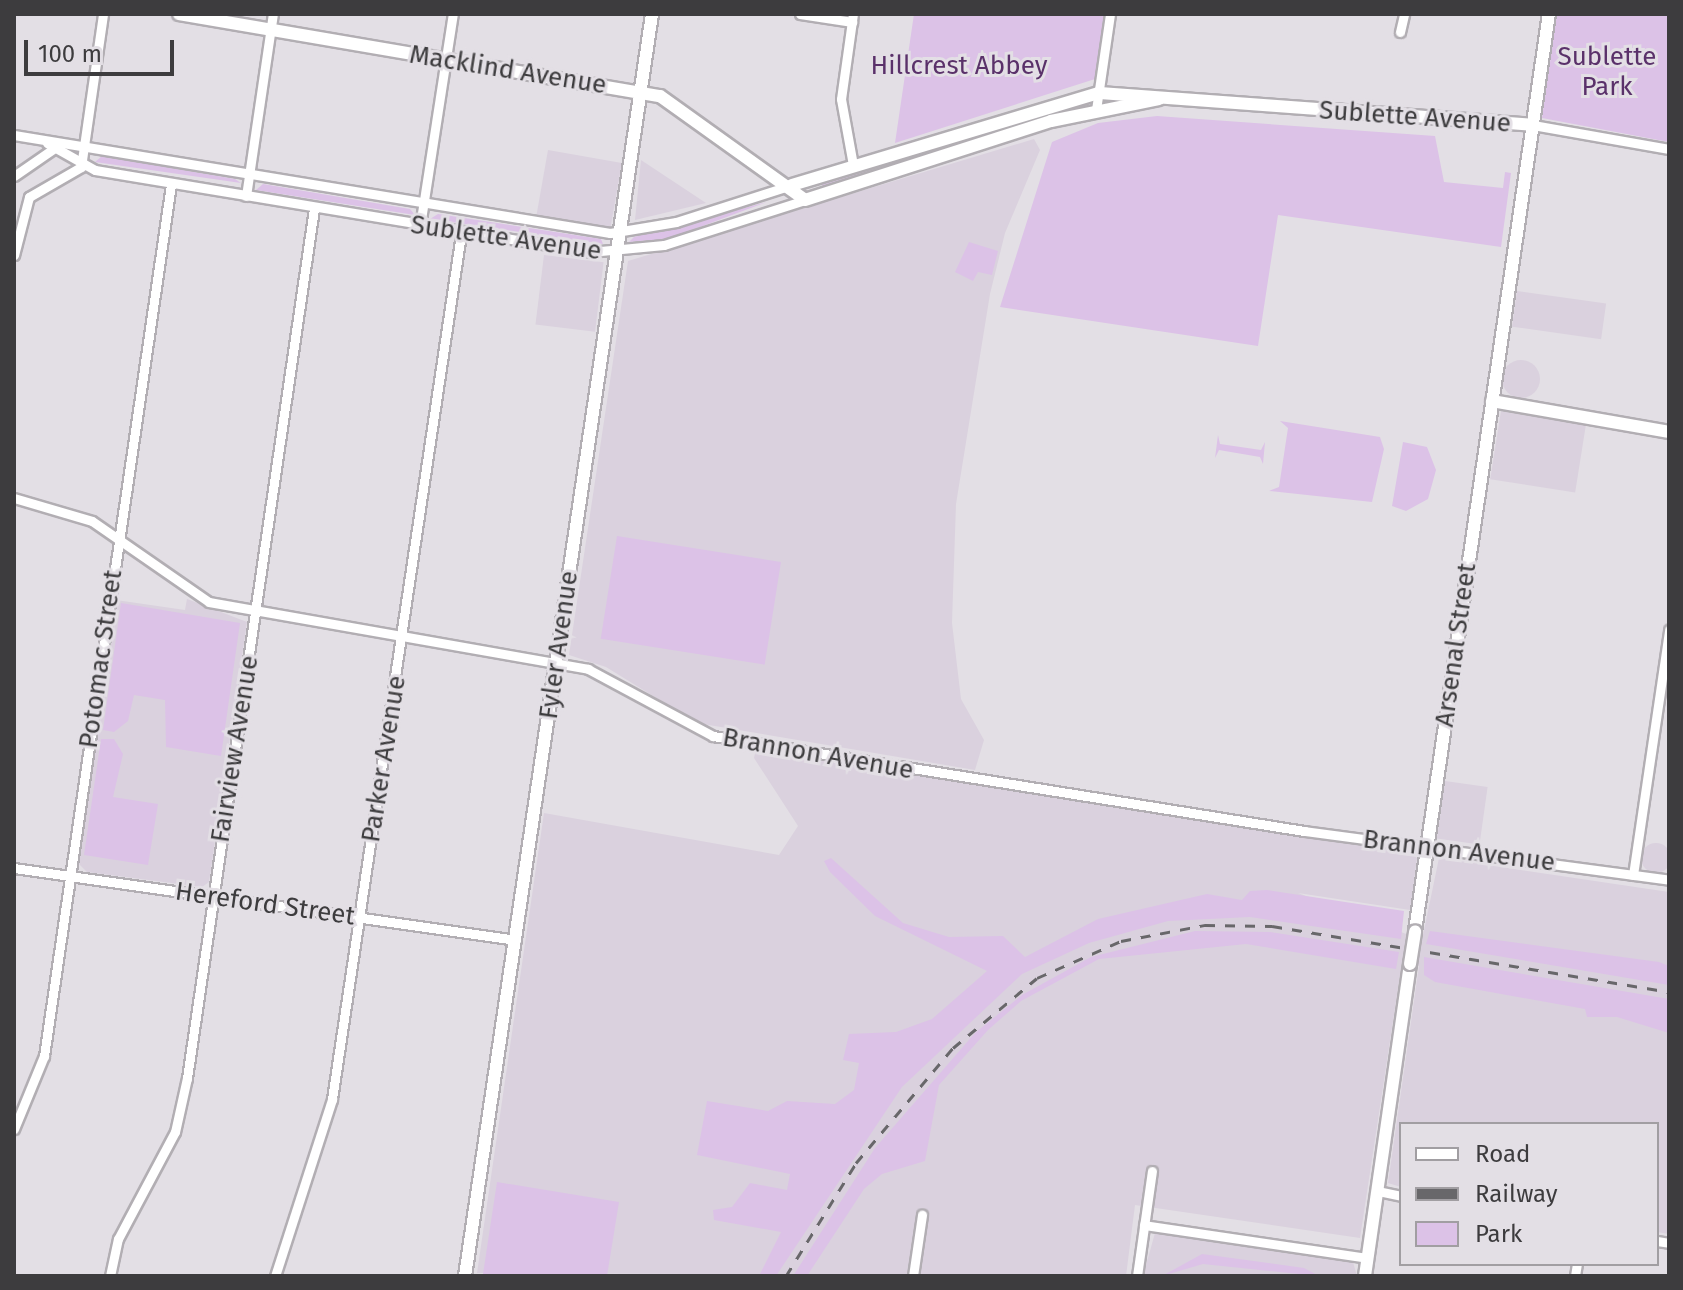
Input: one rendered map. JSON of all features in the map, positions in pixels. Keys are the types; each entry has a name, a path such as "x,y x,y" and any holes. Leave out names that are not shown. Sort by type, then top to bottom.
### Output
{"street":[{"path":"14,255 29,197 81,167 103,14"},
{"name":"Macklind Avenue","path":"179,14 660,96 792,185 805,200"},
{"path":"246,196 273,14"},
{"path":"420,226 453,14"},
{"name":"Fyler Avenue","path":"465,1276 652,14"},
{"path":"800,14 853,18 841,99 853,165"},
{"path":"1096,110 1110,14"},
{"path":"1400,32 1404,14"},
{"name":"Arsenal Street","path":"1365,1276 1549,14"},
{"name":"Sublette Avenue","path":"14,135 424,205 621,233 1099,93 1533,125 1669,149"},
{"name":"Sublette Avenue","path":"37,139 81,167 461,234 618,252 805,200 1096,110 1159,99"},
{"path":"14,176 54,148 71,145"},
{"name":"Potomac Street","path":"14,1129 44,1056 171,184"},
{"name":"Fairview Avenue","path":"110,1276 118,1239 175,1132 256,612 314,208"},
{"name":"Parker Avenue","path":"275,1276 321,1149 360,917 461,234"},
{"path":"1492,401 1669,432"},
{"name":"Brannon Avenue","path":"14,498 64,507 119,539 191,596 256,612 556,662 601,673 713,736 1427,848 1669,880"},
{"path":"1633,875 1669,630"},
{"name":"Hereford Street","path":"14,868 516,940"},
{"path":"1137,1276 1152,1171"},
{"path":"1378,1191 1399,1196"},
{"path":"913,1276 922,1215"},
{"path":"1144,1225 1368,1258"}],"shaded area":[{"path":"1034,139 1040,150 1005,233 990,294 956,504 952,623 961,699 984,740 975,770 697,723 606,667 569,655 628,261"},
{"path":"548,150 622,163 610,228 537,215"},
{"path":"641,160 706,203 635,220"},
{"path":"544,255 604,262 595,332 535,324"},
{"path":"1517,291 1606,304 1601,339 1512,327"},
{"path":"1521,360 1535,365 1540,379 1535,393 1521,398 1507,393 1502,379 1507,365"},
{"path":"1501,411 1586,424 1575,493 1490,479"},
{"path":"187,599 247,622 209,882 202,887 87,872 78,863 116,600 185,610"},
{"path":"756,749 1408,851 1417,858 1410,910 1298,893 1422,940 1439,858 1669,892 1669,1234 1659,1232 1659,1122 1399,1122 1399,1186 1388,1183 1419,966 1402,962 1360,1238 1135,1205 1126,1276 477,1273 544,813 779,855 798,826 754,758"},
{"path":"1445,781 1488,787 1480,844 1437,838"},
{"path":"1656,843 1667,847 1671,858 1667,869 1656,873 1645,869 1641,858 1645,847"},
{"path":"1155,1233 1353,1262 1357,1276 1143,1276"}],"green space":[{"name":"Hillcrest Abbey","path":"914,14 1104,14 1095,79 895,143"},
{"name":"Sublette Park","path":"1557,14 1669,14 1669,142 1542,118"},
{"path":"1157,116 1435,136 1444,182 1503,188 1505,172 1511,173 1501,247 1278,215 1258,346 1000,307 1052,142 1098,123"},
{"path":"946,146 946,149 822,187 823,182"},
{"path":"102,156 235,179 241,183 95,162"},
{"path":"263,184 410,209 415,215 256,190"},
{"path":"767,202 668,239 629,242 634,237"},
{"path":"438,214 601,239 603,244 430,219"},
{"path":"969,242 998,251 992,275 978,272 973,281 955,272"},
{"path":"1280,421 1380,437 1384,449 1372,502 1269,491 1279,487 1288,428"},
{"path":"1218,435 1220,444 1261,450 1265,442 1263,464 1260,457 1219,450 1215,458"},
{"path":"1403,442 1427,447 1436,470 1428,499 1406,511 1392,506"},
{"path":"617,536 781,562 765,665 601,639"},
{"path":"121,603 240,623 221,756 166,747 165,700 134,695 128,721 114,732 103,730"},
{"path":"101,739 114,739 123,754 113,797 158,804 148,865 84,855"},
{"path":"831,858 903,923 949,937 1003,936 1025,957 1098,919 1207,894 1242,900 1250,891 1267,890 1404,911 1401,939 1250,917 1168,921 1089,943 1022,974 902,1087 776,1276 759,1276 781,1232 714,1220 713,1210 732,1207 750,1183 787,1190 790,1174 697,1155 707,1101 768,1111 787,1101 835,1104 854,1090 859,1063 843,1060 849,1034 896,1032 932,1019 987,971 875,916 830,872 824,861"},
{"path":"1195,931 1270,932 1399,952 1396,969 1246,944 1099,959 1021,1001 988,1030 939,1085 925,1161 882,1174 864,1189 807,1276 793,1276 875,1148 975,1033 1022,995 1091,957"},
{"path":"1430,931 1659,962 1669,966 1669,985 1426,944"},
{"path":"1424,957 1669,999 1669,1033 1617,1017 1587,1017 1585,1009 1435,982 1424,975"},
{"path":"497,1182 619,1202 607,1276 483,1274"},
{"path":"1202,1254 1304,1268 1319,1276 1203,1264 1162,1276"}],"railway":[{"path":"786,1276 856,1163 953,1048 1037,978 1121,941 1205,925 1272,926 1669,992"}]}
